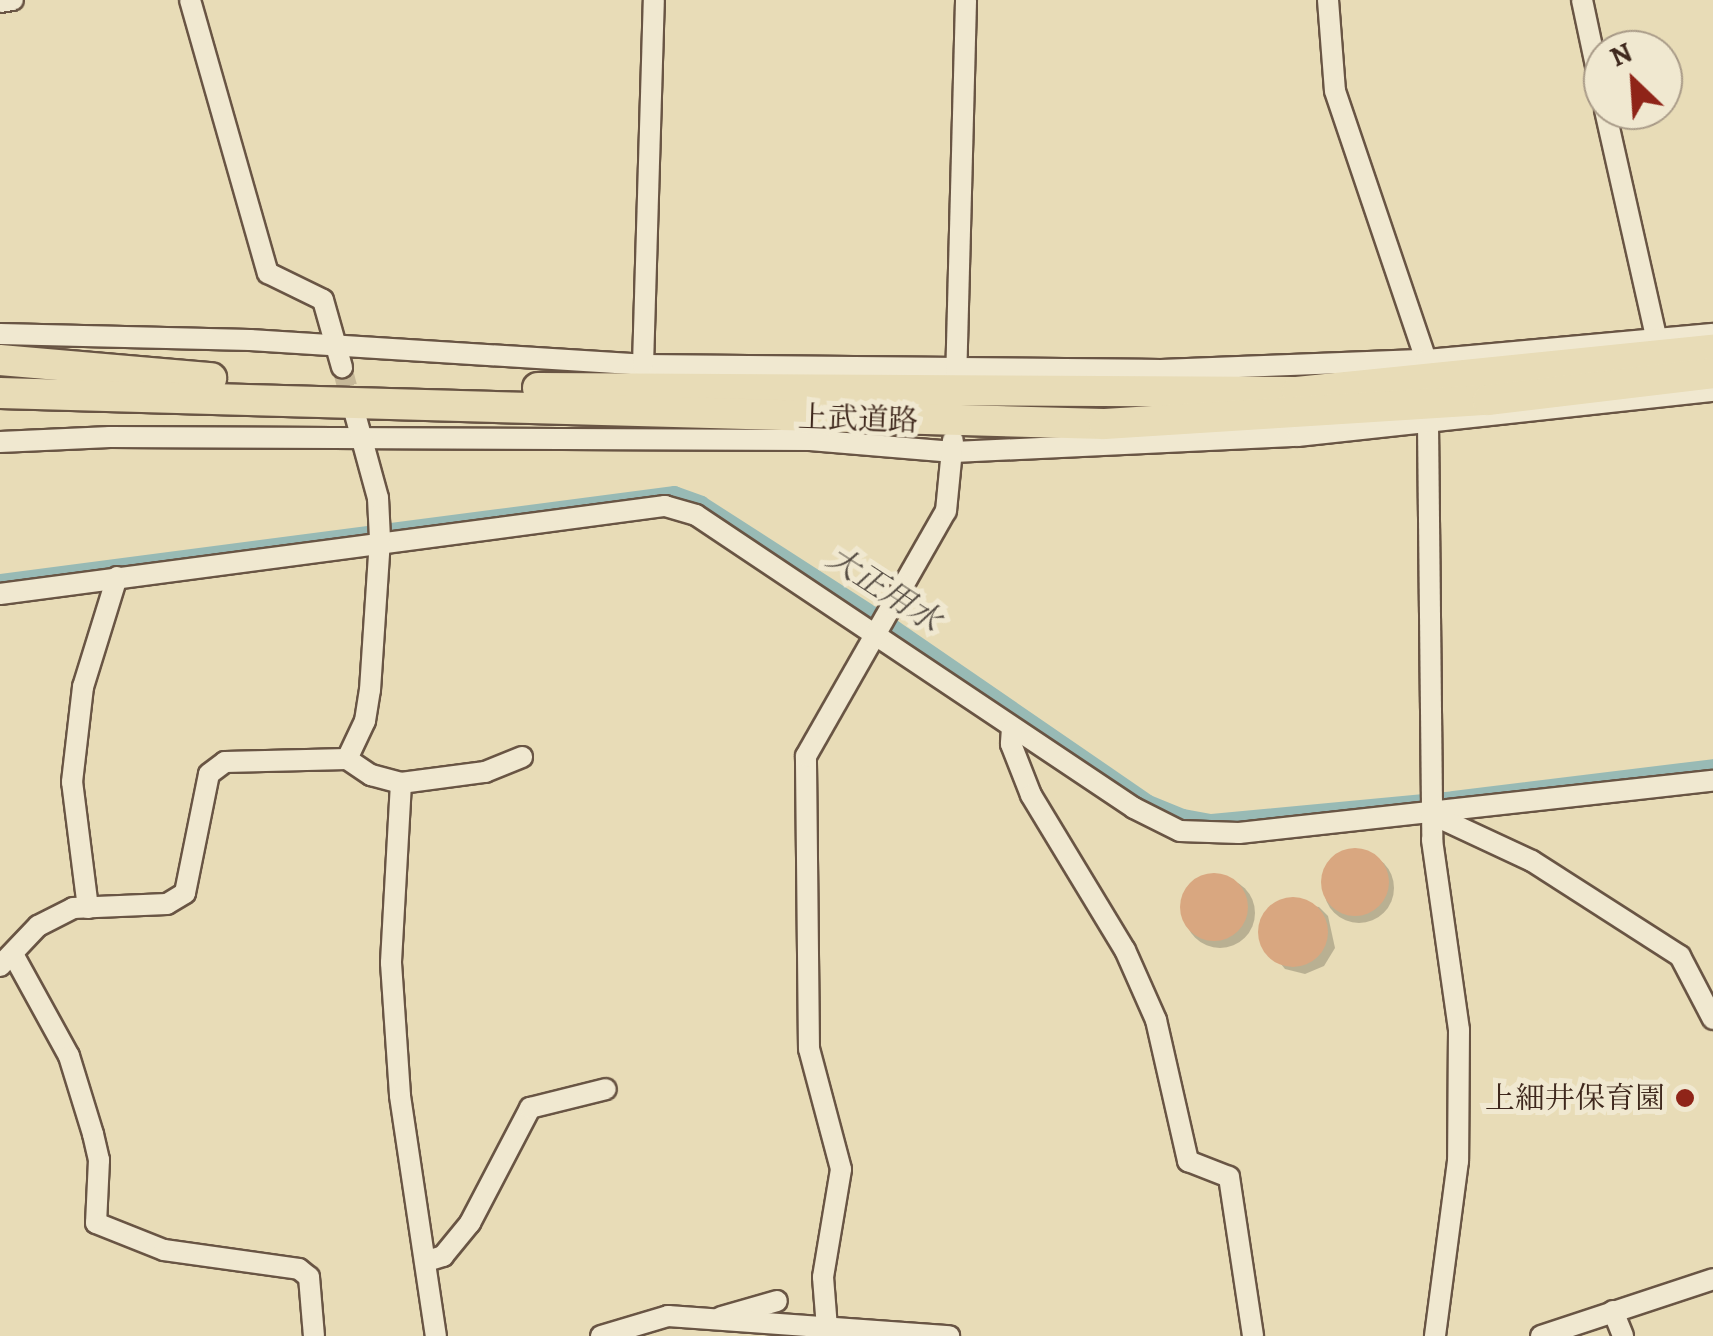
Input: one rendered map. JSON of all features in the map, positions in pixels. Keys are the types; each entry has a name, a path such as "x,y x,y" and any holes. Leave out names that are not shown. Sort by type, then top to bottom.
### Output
{"highway":[{"name":"上武道路","path":"0,393 222,388 1038,395 1297,392 1713,350"},
{"path":"0,360 222,388"},
{"name":"上武道路","path":"0,376 1104,424 1488,400 1713,373"},
{"path":"0,410 222,388"}],"street":[{"path":"0,2 13,0"},
{"path":"190,0 255,210 268,273 323,300 339,357"},
{"path":"642,365 654,0"},
{"path":"957,376 966,0"},
{"path":"1328,0 1335,91 1426,360"},
{"path":"1582,0 1588,30"},
{"path":"1610,130 1656,336"},
{"path":"0,334 339,357 957,376 1426,360 1656,336 1713,334"},
{"path":"0,442 110,437 362,442 810,440 954,452 1428,424 1713,391"},
{"path":"348,758 367,706 380,534 355,414"},
{"path":"1428,424 1432,811 1459,1030 1458,1161 1435,1336"},
{"path":"827,1328 823,1277 842,1169 809,1049 806,756 946,511 954,452 953,428"},
{"path":"0,594 380,534 648,506 678,508 696,515 877,626 1012,728 1180,831 1239,834 1713,781"},
{"path":"88,908 72,782 83,687 116,578"},
{"path":"1012,728 1012,744 1031,795 1125,950 1156,1020 1188,1160 1229,1177 1253,1336"},
{"path":"314,1336 309,1277 300,1269 164,1250 96,1224 93,1134 68,1056 7,961 38,926 88,908 167,904 185,892 210,774 224,762 348,758 371,775 401,783 462,776 522,757"},
{"path":"401,783 391,963 400,1096 436,1336"},
{"path":"1432,811 1532,861 1680,956 1713,1019"},
{"path":"427,1261 443,1256 470,1223 530,1108 606,1089"},
{"path":"1542,1336 1713,1279"},
{"path":"714,1320 777,1300"},
{"path":"1613,1311 1623,1336"},
{"path":"601,1336 668,1316 949,1336"}],"building":[{"path":"1355,848 1368,850 1379,858 1387,869 1387,895 1379,906 1368,914 1355,916 1342,914 1331,906 1323,895 1321,882 1323,869 1331,858 1342,850"},
{"path":"1214,873 1227,875 1238,883 1246,894 1246,920 1238,931 1227,939 1214,941 1201,939 1190,931 1182,920 1180,907 1182,894 1190,883 1201,875"},
{"path":"1293,897 1317,908 1328,932 1317,956 1293,967 1269,956 1258,932 1269,908"}],"waterway":[{"name":"大正用水","path":"0,581 674,493 701,503 895,628 1148,802 1182,816 1211,821 1453,798 1713,766"}],"tunnel":[{"path":"342,367 354,413"}],"place":[{"name":"上細井保育園","path":"1685,1098"}]}
